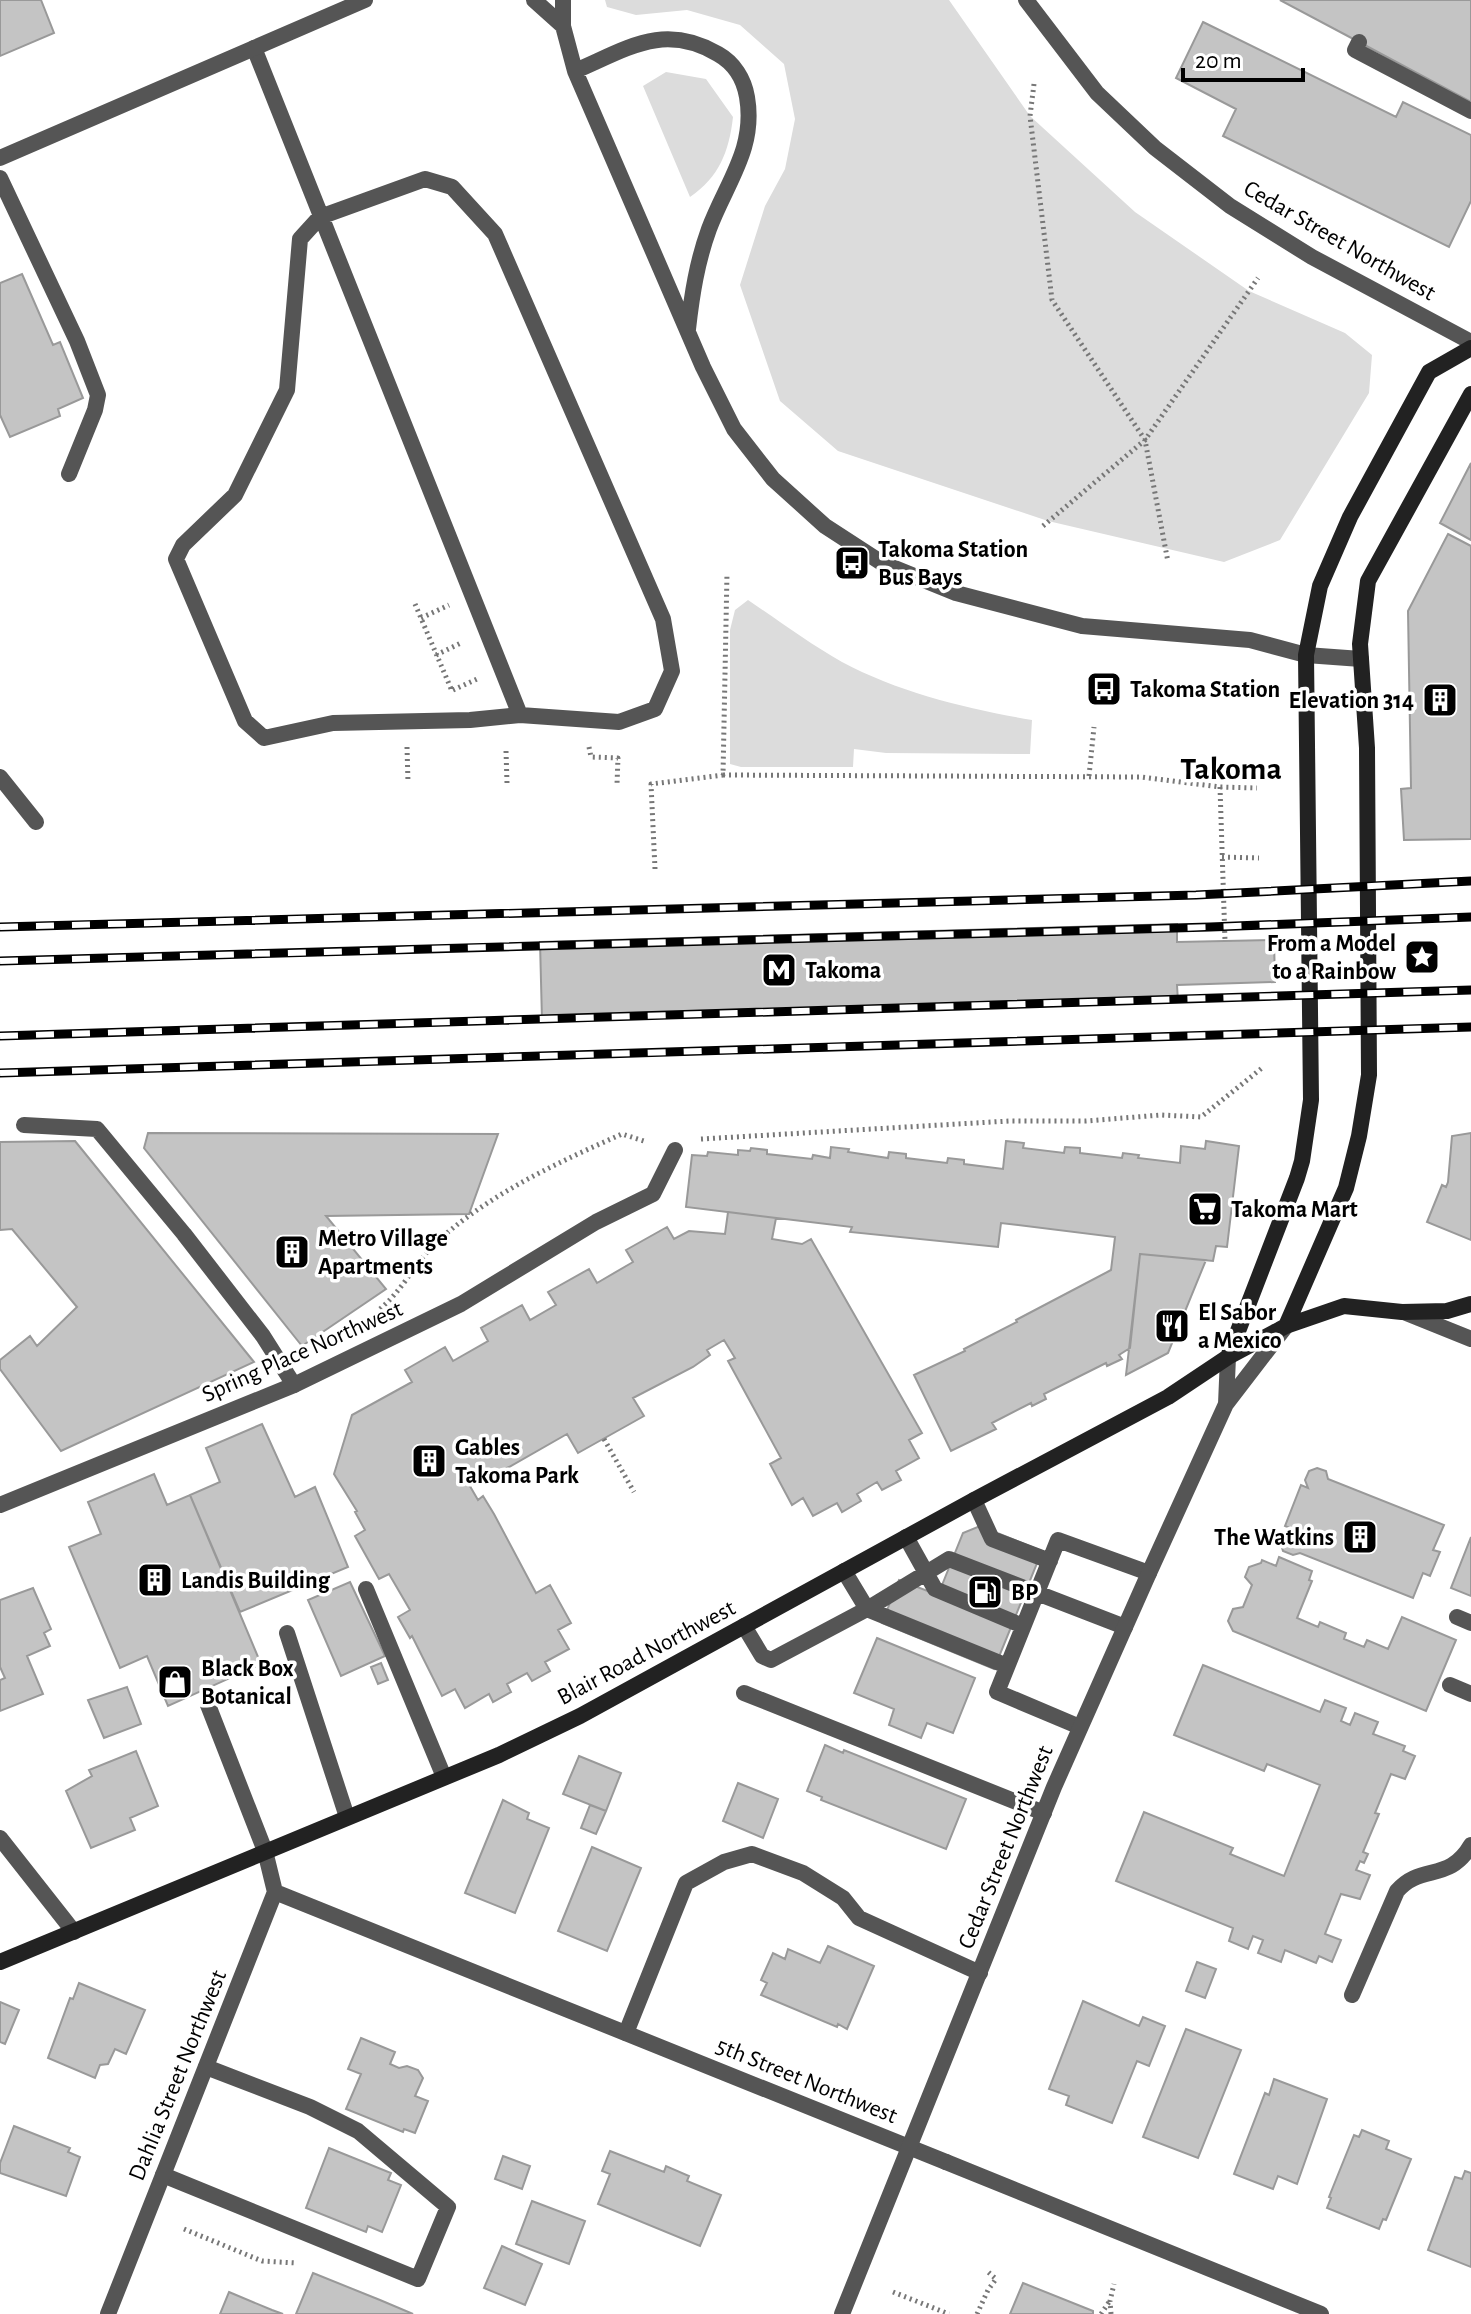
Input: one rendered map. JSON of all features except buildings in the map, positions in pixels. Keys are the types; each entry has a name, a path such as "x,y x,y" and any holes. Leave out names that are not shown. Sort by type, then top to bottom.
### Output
{"main road":[{"name":"Cedar Street Northwest","path":"1228,1357 1297,1178 1311,1100 1306,655 1320,586 1350,517 1429,372 1471,345"},
{"name":"Cedar Street Northwest","path":"1286,1326 1346,1188 1369,1075 1367,748 1360,644 1368,581 1471,394"},
{"path":"1402,1312 1447,1311 1471,1304"},
{"name":"Blair Road Northwest","path":"0,1962 499,1755 580,1716 1168,1397 1228,1357 1286,1326 1344,1306 1402,1312"}],"street":[{"path":"0,158 365,0"},
{"path":"534,0 563,26"},
{"path":"563,0 563,26 575,71 688,333 734,429 773,479 825,526 882,563 956,593 1082,626 1250,640 1306,655 1361,659"},
{"name":"Cedar Street Northwest","path":"1026,0 1097,93 1168,158 1230,206 1312,257 1471,345"},
{"path":"575,71 647,40 673,38 700,44 728,59 744,83 751,118 743,156 710,226 695,273 688,333"},
{"path":"1359,42 1355,50 1471,111"},
{"path":"254,48 520,715"},
{"path":"0,178 77,341 98,395 69,474"},
{"path":"425,179 452,187 495,234 666,632 672,671 655,709 619,722 520,715 470,720 333,723 264,738 245,721 176,559 183,545 235,495 287,390 300,239 320,217 425,179"},
{"path":"0,777 36,822"},
{"path":"24,1125 97,1129 263,1336 294,1385"},
{"name":"Spring Place Northwest","path":"0,1505 294,1385 461,1304 596,1222 653,1194 675,1150"},
{"path":"1402,1312 1471,1339"},
{"name":"Cedar Street Northwest","path":"842,2314 1044,1813 1149,1573 1226,1404 1286,1326"},
{"name":"Cedar Street Northwest","path":"1226,1404 1228,1357"},
{"path":"974,1500 992,1539 1050,1561"},
{"path":"906,1537 935,1589 1023,1626"},
{"path":"1080,1727 997,1692 1058,1540 1149,1573"},
{"path":"744,1626 762,1656 771,1660 867,1609 949,1559 1125,1627"},
{"path":"844,1571 867,1609 1007,1666"},
{"path":"366,1589 444,1777"},
{"path":"287,1633 347,1817"},
{"path":"1450,1685 1471,1694"},
{"path":"744,1693 1044,1813"},
{"path":"208,1705 265,1851 275,1892"},
{"path":"0,1838 74,1932"},
{"path":"1352,1995 1397,1891 1406,1880 1449,1868 1462,1860 1471,1845"},
{"path":"626,2033 686,1883 724,1862 752,1854 803,1873 843,1898 859,1918 980,1973"},
{"name":"5th Street Northwest","path":"275,1892 1321,2314"},
{"name":"Dahlia Street Northwest","path":"108,2314 275,1892"},
{"path":"163,2175 418,2279 448,2207 358,2131 310,2107 206,2067"}],"path":[{"path":"1034,84 1030,116 1052,300 1145,440 1168,562"},
{"path":"1043,526 1145,440 1258,278"},
{"path":"723,775 727,573"},
{"path":"415,604 456,700"},
{"path":"421,618 429,615"},
{"path":"436,655 446,650"},
{"path":"584,720 591,757 618,758 617,784"},
{"path":"1089,776 1094,727"},
{"path":"506,751 507,783"},
{"path":"655,869 651,784 723,775 1089,776 1141,777 1220,787 1257,788"},
{"path":"1220,787 1225,941"},
{"path":"1222,857 1259,858"},
{"path":"370,1317 393,1298 439,1240 510,1188 622,1134 675,1150 690,1140 1009,1121 1086,1121 1161,1115 1201,1117 1262,1068"},
{"path":"604,1439 634,1492"},
{"path":"184,2229 262,2261 299,2263"},
{"path":"977,2314 996,2279 987,2271"},
{"path":"1111,2314 1114,2284"},
{"path":"893,2292 949,2314"},
{"path":"1101,2314 1110,2301"}],"shaded area":[{"path":"605,0 949,0 1030,116 1135,212 1249,291 1345,333 1372,355 1369,393 1280,540 1224,562 1048,521 838,451 780,401 740,285 765,206 785,169 795,119 784,64 740,25 687,10 636,15 607,7"},
{"path":"666,72 706,79 733,117 721,163 708,181 690,197 643,86"},
{"path":"748,600 818,648 887,683 983,711 1032,720 1030,754 886,753 854,749 853,767 741,767 730,764 730,630 735,610"}],"railway":[{"path":"0,927 1196,895 1471,881"},
{"path":"0,961 1471,917"},
{"path":"0,1036 1471,990"},
{"path":"0,1073 1471,1027"}],"place":[{"name":"Takoma Station Bus Bays","path":"852,563"},
{"name":"Takoma Station","path":"1104,689"},
{"name":"Elevation 314","path":"1440,700"},
{"name":"From a Model to a Rainbow","path":"1422,957"},
{"name":"Takoma","path":"779,970"},
{"name":"Takoma Mart","path":"1205,1209"},
{"name":"Metro Village Apartments","path":"292,1252"},
{"name":"El Sabor a Mexico","path":"1172,1326"},
{"name":"Gables Takoma Park","path":"429,1461"},
{"name":"The Watkins","path":"1360,1537"},
{"name":"Landis Building","path":"155,1580"},
{"name":"BP","path":"985,1592"},
{"name":"Black Box Botanical","path":"175,1682"}],"district":[{"name":"Takoma","path":"1231,768"}]}
